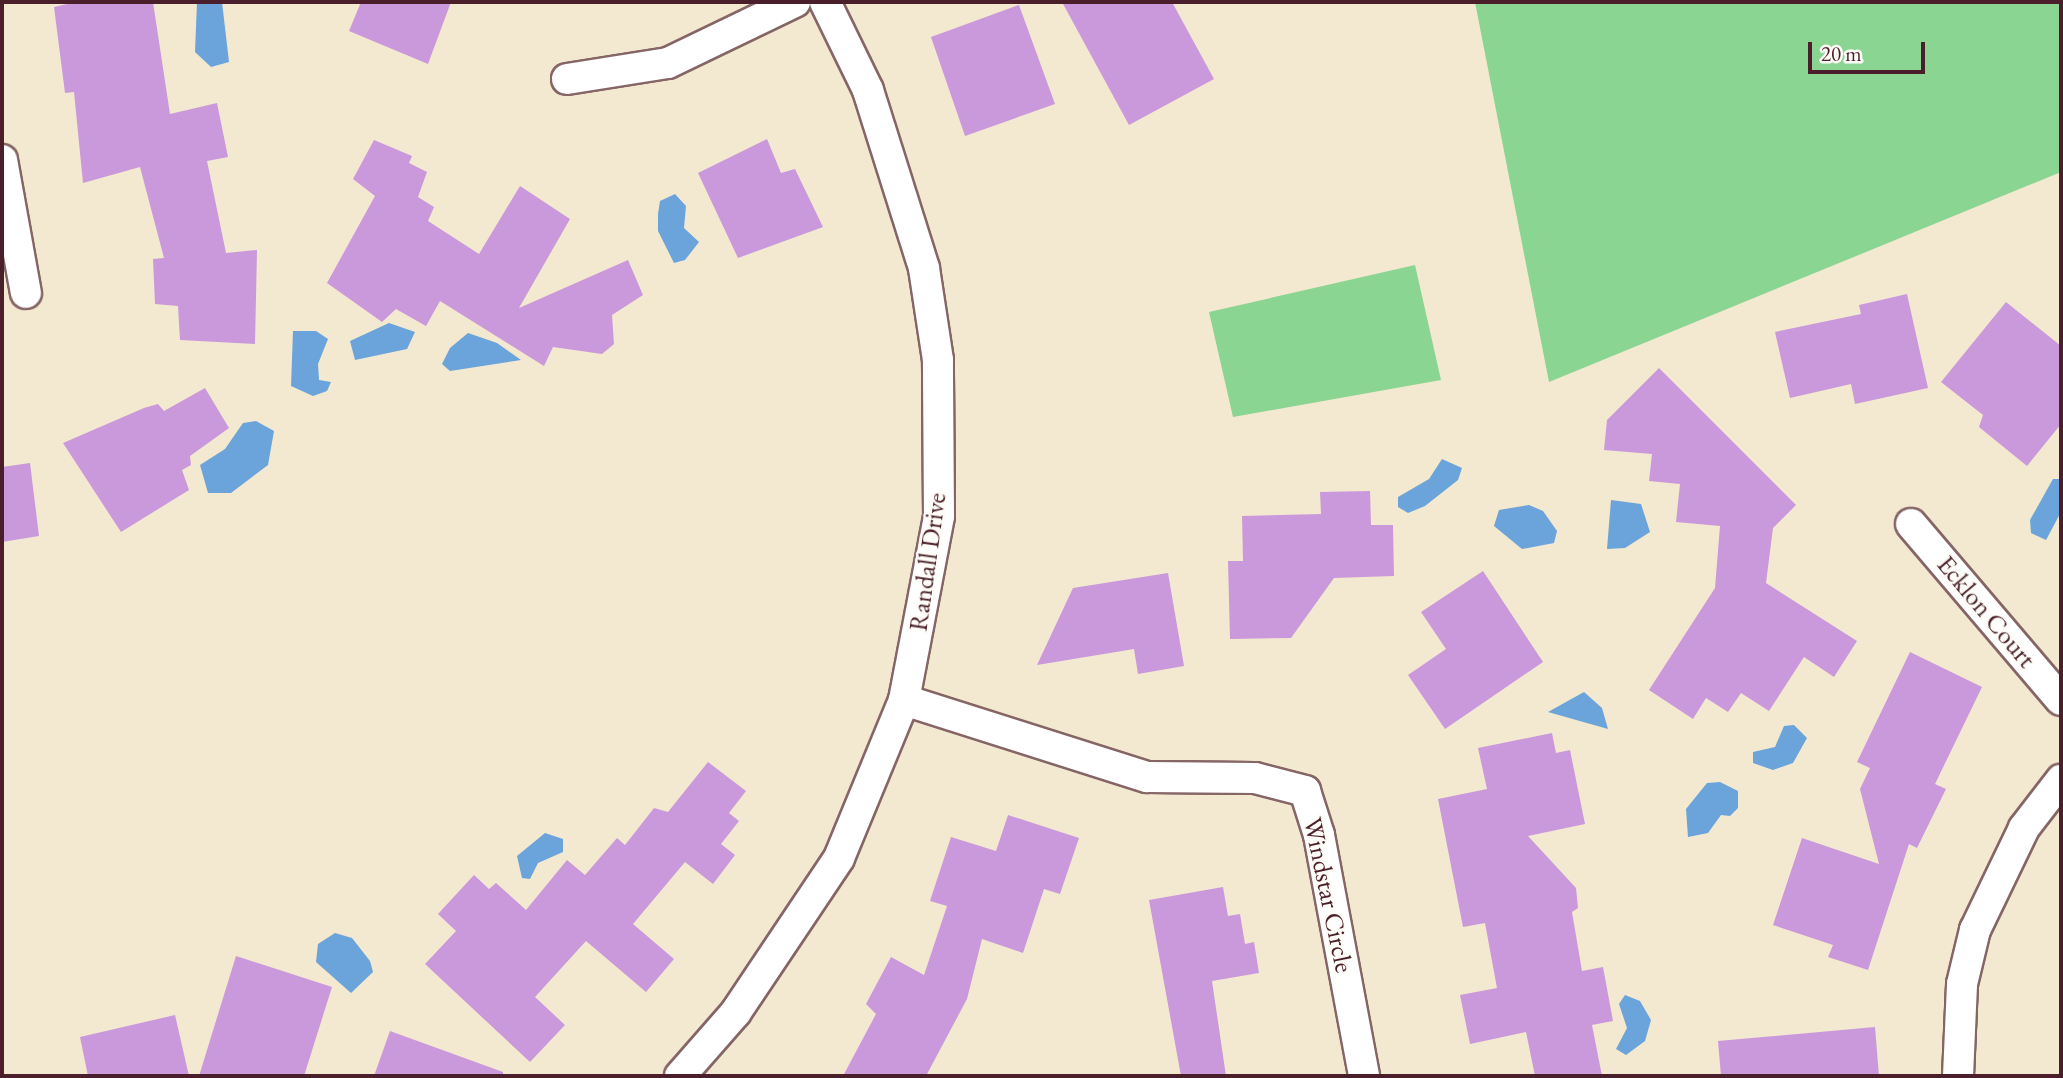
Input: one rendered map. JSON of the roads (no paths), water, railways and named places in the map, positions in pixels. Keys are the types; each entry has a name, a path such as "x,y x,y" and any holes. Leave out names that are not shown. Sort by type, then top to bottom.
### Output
{"street":[{"path":"568,79 668,63 795,2"},
{"name":"Randall Drive","path":"680,1076 736,1012 839,858 904,700 939,516 938,360 901,177 868,90 825,2"},
{"path":"2,160 26,293"},
{"name":"Ecklon Court","path":"1911,524 2061,700"},
{"name":"Windstar Circle","path":"904,700 1147,777 1255,778 1305,791 1320,835 1364,1076"},
{"path":"1958,1076 1962,984 1975,930 2024,828 2061,780"}],"water":[{"path":"197,2 222,2 229,62 211,67 195,52"},
{"path":"675,194 686,206 684,228 699,242 685,260 674,263 658,231 658,214 660,201"},
{"path":"389,323 415,332 407,349 355,360 350,341"},
{"path":"293,331 316,331 328,339 318,364 319,380 331,382 327,391 313,396 291,386"},
{"path":"468,333 497,343 521,360 450,371 442,364 450,348"},
{"path":"256,421 274,431 268,465 231,493 208,493 200,465 225,449 243,423"},
{"path":"1442,459 1462,468 1458,480 1425,506 1408,513 1398,507 1398,497 1429,479"},
{"path":"2053,479 2061,479 2061,512 2046,540 2031,533 2030,520"},
{"path":"1611,500 1641,504 1650,532 1625,548 1607,549"},
{"path":"1529,505 1543,511 1557,531 1554,543 1522,549 1494,526 1499,510"},
{"path":"1584,692 1602,708 1608,729 1548,712"},
{"path":"1794,725 1807,738 1793,763 1773,770 1753,763 1753,752 1775,747 1784,726"},
{"path":"1720,782 1738,791 1738,808 1730,816 1721,815 1708,833 1688,837 1686,809 1707,783"},
{"path":"545,833 563,839 563,852 538,863 530,879 522,878 517,856"},
{"path":"335,933 352,938 370,961 373,972 351,993 316,962 318,944"},
{"path":"1625,995 1640,1001 1651,1020 1645,1041 1626,1055 1616,1049 1627,1028 1619,1004"}]}
